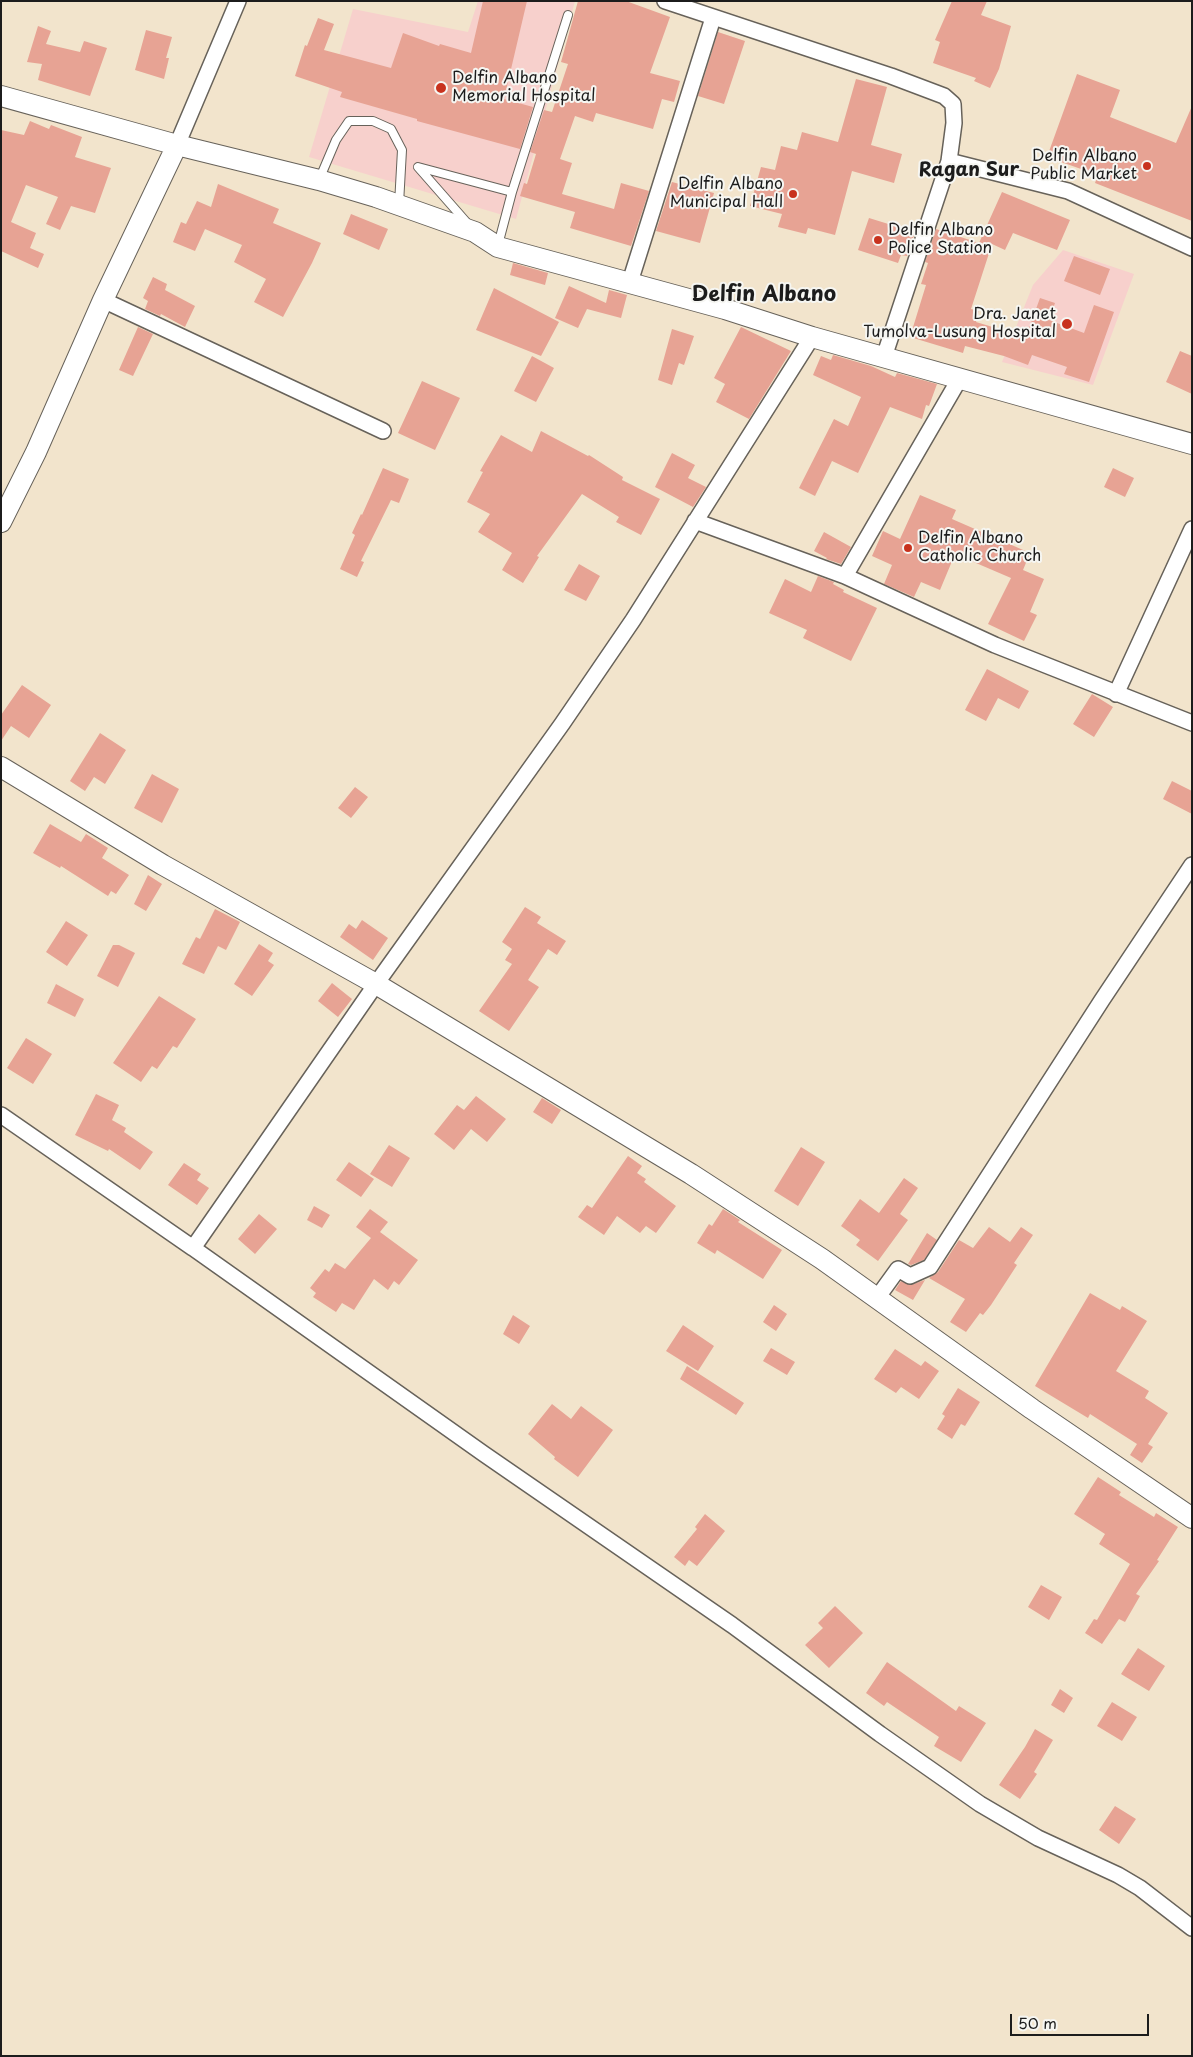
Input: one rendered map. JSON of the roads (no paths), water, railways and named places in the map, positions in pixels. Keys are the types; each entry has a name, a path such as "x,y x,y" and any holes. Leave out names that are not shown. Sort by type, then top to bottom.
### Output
{"street":[{"path":"1,522 36,452 104,300 177,145 238,1"},
{"path":"665,1 891,76 944,96 954,104 955,110 949,161 884,357"},
{"path":"630,282 713,18"},
{"path":"1,96 177,145 319,180 376,197 475,232 498,247 630,282 725,309 812,337 1192,444"},
{"path":"949,161 1068,191 1192,248"},
{"path":"104,300 383,432"},
{"path":"193,1248 376,984 562,724 632,620 812,337"},
{"path":"845,576 960,378"},
{"path":"695,521 845,576 995,645 1192,723"},
{"path":"1116,694 1192,529"},
{"path":"1,767 163,865 376,984 691,1174 822,1259 1032,1409 1192,1518"},
{"path":"877,1298 898,1269 910,1276 930,1267 1102,1000 1192,865"},
{"path":"1,1115 732,1625 880,1734 980,1804 1038,1838 1118,1875 1140,1888 1192,1928"}],"lane":[{"path":"498,247 512,192 568,15"},
{"path":"319,180 336,140 349,121 373,121 391,129 402,150 398,206"},
{"path":"475,232 418,167 512,192"}],"place":[{"name":"Delfin Albano Memorial Hospital","path":"441,88"},
{"name":"Delfin Albano Public Market","path":"1147,166"},
{"name":"Delfin Albano Municipal Hall","path":"793,194"},
{"name":"Delfin Albano Police Station","path":"878,240"},
{"name":"Dra. Janet Tumolva-Lusung Hospital","path":"1067,324"},
{"name":"Delfin Albano Catholic Church","path":"908,548"}],"district":[{"name":"Ragan Sur","path":"969,171"},
{"name":"Delfin Albano","path":"764,295"}]}
